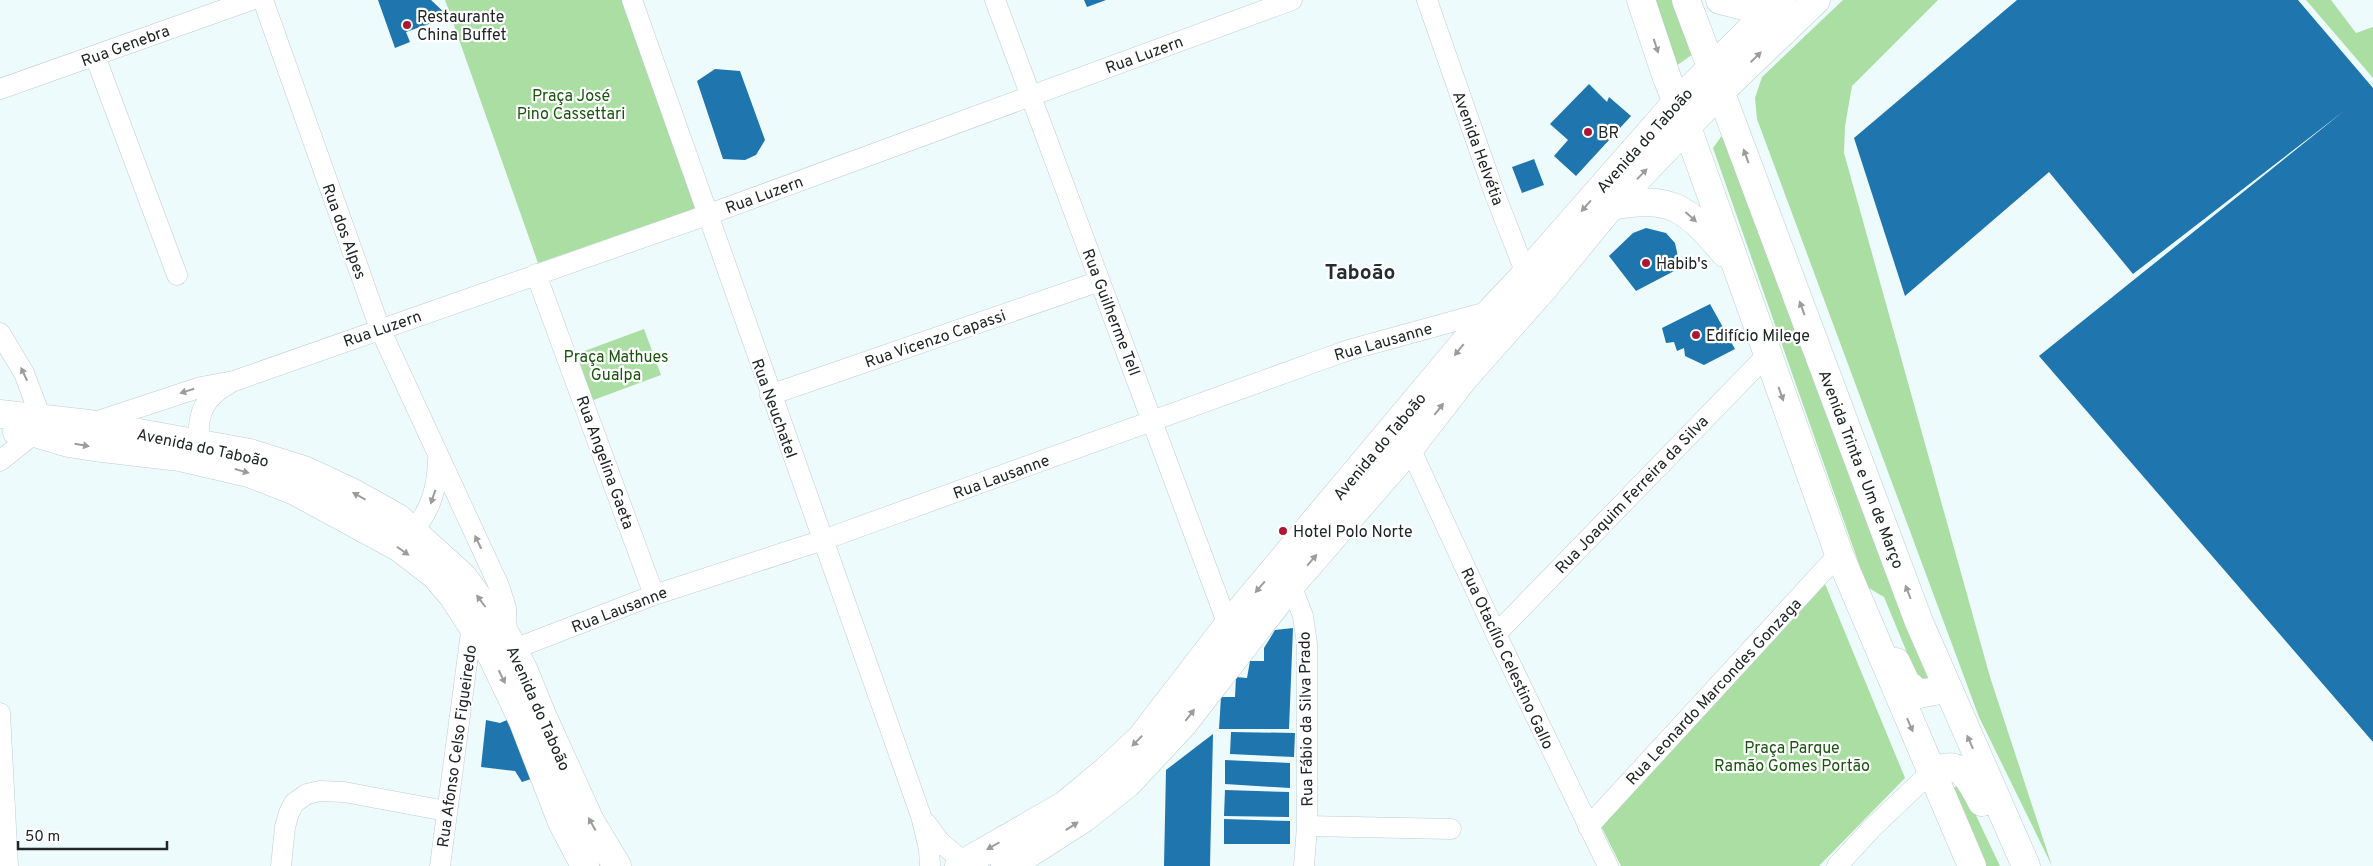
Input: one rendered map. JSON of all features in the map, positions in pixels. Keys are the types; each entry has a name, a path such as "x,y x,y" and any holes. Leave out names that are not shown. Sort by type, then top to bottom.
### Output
{"main road":[{"path":"1641,0 1676,103 1687,127 1838,554 1972,866"},
{"name":"Avenida Trinta e Um de Março","path":"1686,0 1919,622 2025,866"},
{"path":"1720,0 1754,9 1776,4"},
{"name":"Avenida do Taboão","path":"1005,866 1030,848 1084,818 1128,783 1183,724 1291,585 1410,448 1534,282 1676,103 1716,78 1816,0"},
{"name":"Avenida do Taboão","path":"962,864 1030,848 1065,804 1107,770 1141,738 1228,624 1394,430 1491,311 1534,282 1687,127 1716,78 1776,4"},
{"path":"1611,206 1641,200 1663,203 1684,211 1707,233 1735,266"},
{"name":"Avenida do Taboão","path":"0,414 38,426 69,443 217,464 249,473 295,491 400,548 435,575 453,596 492,656 523,721 562,822 585,866"},
{"name":"Avenida do Taboão","path":"0,430 89,424 250,453 304,470 354,493 398,518 463,577 511,643 587,814 617,866"},
{"path":"1854,590 1877,622 1906,683 1912,690 1919,694 1926,694 1946,684"},
{"path":"1930,772 1938,768 1952,767 1968,776 2005,846 2025,866"}],"street":[{"name":"Rua Genebra","path":"0,90 250,0"},
{"name":"Rua dos Alpes","path":"262,0 380,330 499,586 506,608 511,643"},
{"name":"Rua Neuchatel","path":"632,0 770,395 921,816 929,849 930,866"},
{"name":"Rua Guilherme Tell","path":"995,0 1228,624"},
{"name":"Rua Luzern","path":"89,424 193,390 234,381 380,330 707,214 1292,0"},
{"name":"Avenida Helvétia","path":"1427,0 1494,192 1534,282"},
{"path":"95,56 177,275"},
{"name":"Rua Angelina Gaeta","path":"536,274 654,595"},
{"name":"Rua Vicenzo Capassi","path":"770,395 1100,281"},
{"name":"Rua Lausanne","path":"511,643 823,540 1153,422 1258,381 1349,350 1491,311"},
{"path":"0,333 24,373 38,426 0,461"},
{"name":"Rua Joaquim Ferreira da Silva","path":"1496,634 1767,355"},
{"name":"Rua Luzern","path":"199,443 200,412 215,394 234,381"},
{"name":"Rua Otacílio Celestino Gallo","path":"1410,448 1496,634 1608,866"},
{"name":"Rua dos Alpes","path":"413,531 425,516 433,500 438,483 438,458"},
{"name":"Rua Leonardo Marcondes Gonzaga","path":"1588,827 1838,554"},
{"name":"Rua Fábio da Silva Prado","path":"1291,585 1303,616 1307,644 1307,826 1304,866"},
{"name":"Rua Afonso Celso Figueiredo","path":"440,866 472,625"},
{"path":"0,713 8,866"},
{"path":"1837,866 1873,827 1930,772"},
{"path":"281,866 285,827 289,813 294,803 307,794 320,791 344,792 446,811"},
{"name":"Rua Neuchatel","path":"921,816 940,842 962,864"},
{"name":"Rua Fábio da Silva Prado","path":"1307,826 1450,829"}],"green space":[{"name":"Praça José Pino Cassettari","path":"445,0 624,0 697,208 538,263"},
{"path":"1653,0 1674,0 1693,54 1676,66"},
{"path":"1843,0 1938,0 1852,86 1845,126 1844,153 1990,677 2052,866 1979,717 1757,119 1755,98 1762,77"},
{"path":"2306,0 2331,0 2356,33 2373,27 2373,78"},
{"path":"1723,134 1935,684 1922,689 1884,597 1867,587 1713,148"},
{"name":"Praça Mathues Gualpa","path":"644,329 661,375 588,402 571,356"},
{"name":"Praça Parque Ramão Gomes Portão","path":"1823,579 1905,778 1819,866 1621,866 1600,824"},
{"path":"1961,784 2000,866 1980,866 1944,792"}],"building":[{"name":"Restaurante China Buffet","path":"378,0 431,0 449,17 406,32 410,42 395,48"},
{"path":"1084,0 1106,0 1087,7"},
{"path":"2017,0 2298,0 2373,88 2373,742 2039,356 2344,111 2133,274 2049,172 1905,296 1854,138"},
{"path":"715,69 740,71 765,140 756,155 745,160 723,159 697,81"},
{"name":"BR","path":"1589,84 1607,102 1609,97 1631,116 1576,176 1554,156 1568,140 1550,124"},
{"path":"1534,159 1544,185 1522,193 1512,167"},
{"name":"Habib's","path":"1646,228 1666,233 1675,243 1678,257 1676,270 1636,291 1609,256 1633,233"},
{"name":"Edifício Milege","path":"1710,304 1735,349 1704,365 1685,356 1684,348 1677,351 1674,342 1666,343 1662,328"},
{"path":"1293,628 1289,729 1219,729 1221,697 1235,697 1236,677 1247,678 1250,661 1264,661 1264,648 1275,630"},
{"path":"486,720 500,723 507,720 534,778 522,782 515,771 481,767"},
{"path":"1231,732 1295,733 1294,757 1230,754"},
{"path":"1213,734 1210,866 1164,866 1166,770"},
{"path":"1225,760 1290,763 1290,788 1225,784"},
{"path":"1225,790 1289,792 1289,817 1224,816"},
{"path":"1224,819 1290,821 1290,844 1224,844"}],"place":[{"name":"Restaurante China Buffet","path":"407,25"},
{"name":"BR","path":"1588,132"},
{"name":"Habib's","path":"1646,263"},
{"name":"Edifício Milege","path":"1696,335"},
{"name":"Hotel Polo Norte","path":"1283,531"}],"district":[{"name":"Taboão","path":"1360,272"}]}
